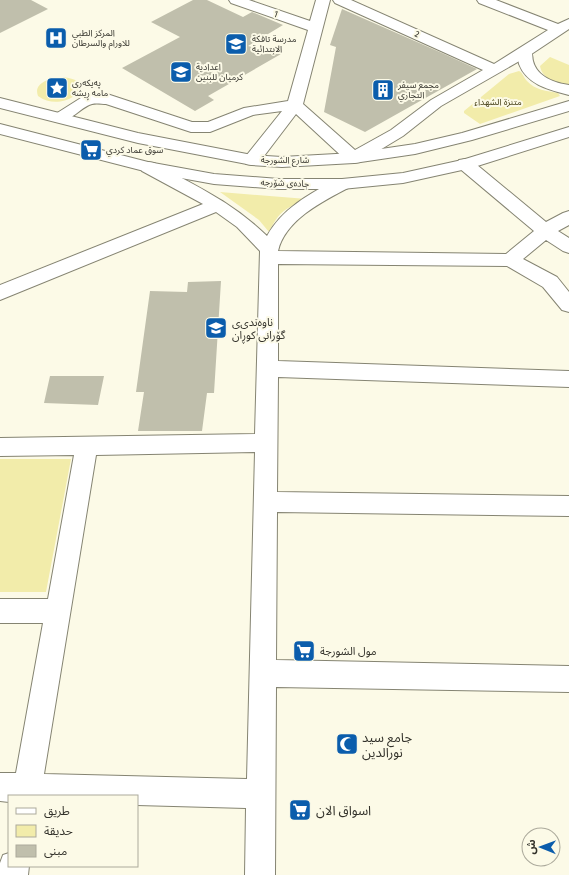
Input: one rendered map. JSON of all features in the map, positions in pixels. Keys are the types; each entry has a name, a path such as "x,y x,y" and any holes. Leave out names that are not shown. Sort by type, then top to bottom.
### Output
{"street":[{"name":"1","path":"236,0 316,28"},
{"path":"252,160 295,105 323,0"},
{"name":"2","path":"340,0 494,69"},
{"path":"484,0 566,25"},
{"path":"60,118 89,99 107,99 191,127 210,127 250,111 270,107 295,105 354,158 397,133 436,103 525,52 566,25"},
{"path":"525,52 526,65 534,76 544,83 569,90"},
{"name":"شارع الشورجة","path":"0,103 138,138 252,160 282,162 354,158 415,148 466,137 569,106"},
{"path":"1,131 25,109"},
{"name":"جادەی شۆرجە","path":"1,131 148,167 214,178 272,184 342,184 403,178 465,164 569,132"},
{"path":"465,164 545,231 569,247"},
{"path":"148,167 218,205 243,223 269,253 510,260 550,282 569,305"},
{"path":"260,875 269,253 278,231 286,221 318,197 342,184"},
{"path":"0,293 218,205"},
{"path":"510,260 545,231 569,217"},
{"path":"267,369 569,379"},
{"path":"0,446 266,443"},
{"path":"27,792 87,445"},
{"path":"266,502 569,506"},
{"path":"0,611 58,611"},
{"path":"263,673 569,679"},
{"path":"0,787 27,792 261,794"}],"green space":[{"path":"550,57 569,65 569,86 547,78 541,71 540,66"},
{"name":"متنزة الشهداء","path":"519,71 530,84 541,90 558,93 560,96 480,124 464,113 464,111 509,74"},
{"path":"59,77 72,79 79,83 80,89 69,99 59,102 49,101 38,96 38,88 43,82"},
{"path":"220,192 307,199 284,211 276,219 269,232 259,220"},
{"path":"0,459 71,459 46,592 0,592"}],"building":[{"path":"0,0 31,0 48,9 0,33"},
{"path":"193,0 207,0 243,17 252,12 283,25 248,46 281,54 208,96 214,100 195,111 122,68 180,37 151,22"},
{"name":"مجمع سيفر التجاري","path":"342,9 477,69 365,132 324,112 336,47 330,45"},
{"path":"221,281 214,393 207,393 202,431 138,431 144,392 136,392 150,291 187,292 188,282"},
{"path":"50,376 104,376 98,405 44,403"}],"place":[{"name":"المركز الطبي للاورام والسرطان","path":"56,38"},
{"name":"مدرسة تافكة الابتدائية","path":"236,44"},
{"name":"اعدادية كرميان للبنين","path":"181,72"},
{"name":"پەیکەری مامە ڕیشە","path":"57,88"},
{"name":"مجمع سيفر التجاري","path":"383,90"},
{"name":"سوق عماد کردي","path":"91,150"},
{"name":"ناوەندی‌ی گۆرانی کوڕان","path":"216,328"},
{"name":"مول الشورجة","path":"304,651"},
{"name":"جامع سيد نورالدين","path":"347,744"},
{"name":"اسواق الان","path":"300,810"}]}
